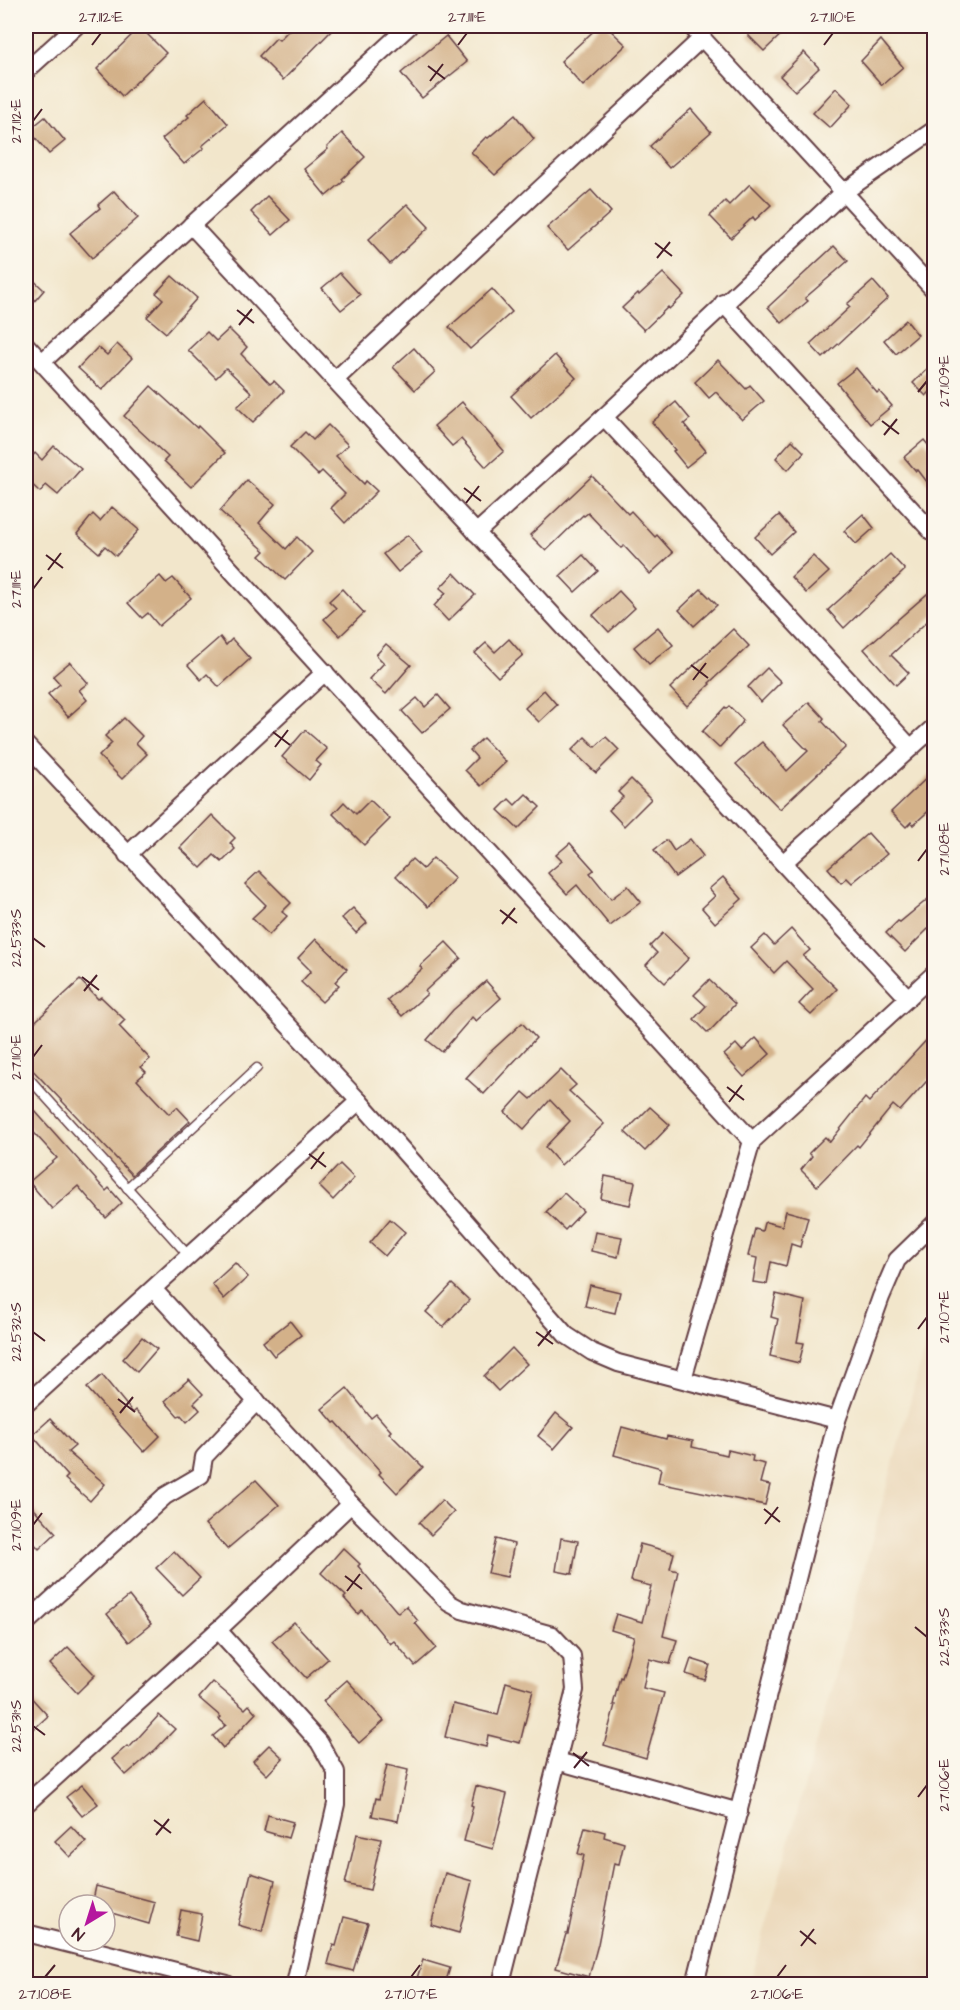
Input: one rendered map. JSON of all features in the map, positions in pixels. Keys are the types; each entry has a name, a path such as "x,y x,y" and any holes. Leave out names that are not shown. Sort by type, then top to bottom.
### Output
{"street":[{"path":"26,71 76,26"},
{"path":"42,362 409,26"},
{"path":"335,380 697,32 934,290"},
{"path":"476,533 604,417 844,192 934,130"},
{"path":"191,225 908,998"},
{"path":"723,303 934,534"},
{"path":"26,345 752,1141"},
{"path":"604,417 911,748"},
{"path":"127,855 325,672"},
{"path":"783,863 934,727"},
{"path":"26,745 359,1101 567,1335 592,1352 618,1363 837,1420"},
{"path":"683,1379 752,1141 934,974"},
{"path":"26,1404 359,1101"},
{"path":"695,1984 837,1420 881,1297 897,1260 934,1224"},
{"path":"153,1288 351,1504 449,1603 462,1610 552,1635 572,1656 575,1690 501,1984"},
{"path":"26,1623 165,1496 201,1475 204,1457 257,1401"},
{"path":"26,1804 218,1630 351,1504"},
{"path":"218,1630 319,1742 336,1772 336,1804 295,1984"},
{"path":"557,1761 739,1812"},
{"path":"26,1934 227,1984"}],"lane":[{"path":"127,1188 257,1068"},
{"path":"26,1075 188,1256"}],"shaded area":[{"path":"934,1315 934,1984 750,1984"}],"building":[{"path":"293,26 336,26 283,80 259,56 276,38 279,40"},
{"path":"599,26 606,26 626,45 583,86 561,61"},
{"path":"758,26 790,26 764,51 748,35"},
{"path":"140,27 166,53 122,96 97,69"},
{"path":"446,36 467,62 422,98 401,73"},
{"path":"881,40 903,67 882,85 861,61"},
{"path":"804,52 819,68 795,91 780,76"},
{"path":"836,88 852,104 830,128 813,113"},
{"path":"206,98 228,124 184,164 162,139 189,117 187,115"},
{"path":"691,109 711,132 669,168 650,146"},
{"path":"515,115 534,139 495,175 471,152 486,137 488,138"},
{"path":"45,117 65,141 49,154 29,130"},
{"path":"342,133 365,157 342,179 344,181 326,196 304,169 328,149 327,147"},
{"path":"750,184 771,205 755,220 753,217 731,238 710,216 725,201 729,205"},
{"path":"591,190 611,212 568,250 547,228"},
{"path":"114,191 138,218 92,258 70,233 100,208 98,205"},
{"path":"267,196 290,220 273,235 251,212"},
{"path":"407,204 429,227 390,264 368,240"},
{"path":"834,246 848,261 805,298 808,301 782,323 768,307"},
{"path":"26,273 44,290 26,311"},
{"path":"340,273 360,295 341,310 322,288"},
{"path":"663,273 684,295 644,330 622,308"},
{"path":"172,276 197,298 166,333 147,317 163,299 156,293"},
{"path":"873,281 888,298 823,358 810,344 850,307 847,304"},
{"path":"492,289 512,312 470,349 449,327"},
{"path":"906,320 918,335 896,354 884,340"},
{"path":"229,329 247,347 241,354 270,384 274,381 284,391 253,422 237,407 252,393 226,368 216,378 188,350 207,332 216,341"},
{"path":"117,344 132,358 102,390 78,368 98,347 107,355"},
{"path":"414,348 435,372 415,390 393,367"},
{"path":"555,355 576,378 531,418 511,396"},
{"path":"718,360 746,389 750,385 764,401 742,420 716,392 709,398 695,382"},
{"path":"934,362 934,388 926,396 913,383"},
{"path":"856,368 877,393 879,391 892,406 870,424 837,383"},
{"path":"151,386 197,428 198,426 225,453 191,487 164,461 168,457 124,416"},
{"path":"462,402 504,451 486,467 461,439 452,446 434,426"},
{"path":"676,402 690,419 684,424 706,451 686,467 652,422"},
{"path":"328,425 348,445 336,456 364,484 366,481 377,491 345,523 331,508 345,494 322,471 318,475 290,447 305,432 313,440"},
{"path":"792,440 804,452 788,470 776,458"},
{"path":"924,440 934,452 934,491 918,470 916,471 904,457"},
{"path":"54,446 81,469 58,495 46,485 40,492 26,479 26,464 35,453 42,460"},
{"path":"592,476 628,514 631,511 673,553 650,574 624,546 621,548 588,513 583,515 546,551 530,535"},
{"path":"247,480 275,504 259,523 286,549 297,537 312,552 285,580 260,556 265,551 220,511"},
{"path":"112,507 139,530 116,556 105,546 99,553 77,534 93,514 100,521"},
{"path":"863,514 874,528 856,544 844,531"},
{"path":"779,515 794,532 770,554 755,537"},
{"path":"408,535 422,553 398,572 383,554"},
{"path":"890,554 905,570 844,628 828,610"},
{"path":"583,555 598,571 575,592 560,576"},
{"path":"813,556 829,572 806,593 791,577"},
{"path":"454,573 475,595 448,621 434,606 446,593 440,588"},
{"path":"160,576 166,583 173,578 191,598 159,626 148,613 142,618 128,603"},
{"path":"934,588 934,615 891,655 909,673 896,685 864,649"},
{"path":"342,589 364,613 340,636 324,619 336,608 329,601"},
{"path":"701,589 717,605 694,626 679,610"},
{"path":"619,591 635,608 609,632 593,615"},
{"path":"658,627 673,645 649,664 634,647"},
{"path":"733,629 749,646 687,706 670,688"},
{"path":"220,637 226,645 232,639 250,659 219,687 207,674 201,680 188,665"},
{"path":"509,639 523,655 498,677 475,653 486,643 495,652"},
{"path":"386,644 411,665 386,694 369,679 384,663 376,655"},
{"path":"70,662 88,683 79,690 87,700 68,717 48,694 60,684 53,676"},
{"path":"767,668 781,682 761,702 748,687"},
{"path":"544,690 557,705 539,722 525,708"},
{"path":"438,695 450,709 422,733 402,711 417,698 425,707"},
{"path":"809,702 824,718 822,721 846,747 780,809 736,764 762,742 787,771 808,751 783,725"},
{"path":"729,706 743,720 719,748 702,732 725,707 726,709"},
{"path":"124,718 142,736 136,743 147,754 122,779 99,756 112,743 105,736"},
{"path":"305,730 327,749 316,761 321,765 309,780 282,757"},
{"path":"585,737 595,747 606,737 619,750 596,773 572,750"},
{"path":"483,738 506,762 481,786 465,770 477,758 470,750"},
{"path":"934,771 934,806 913,825 911,822 906,827 891,812"},
{"path":"631,779 651,799 624,826 609,810 623,797 618,792"},
{"path":"526,794 540,807 518,829 498,810 509,799 515,805"},
{"path":"370,800 390,819 364,845 333,814 344,802 356,814"},
{"path":"212,815 235,838 230,843 235,849 222,862 214,855 201,868 180,848"},
{"path":"868,833 887,854 852,883 847,878 841,883 828,868"},
{"path":"690,839 703,856 675,877 654,850 667,840 674,851"},
{"path":"570,843 594,870 590,873 611,899 628,886 641,902 610,926 577,885 567,894 548,873 562,861 556,855"},
{"path":"433,858 455,878 428,907 396,876 412,859 423,869"},
{"path":"259,871 291,903 282,912 287,916 269,935 252,918 266,905 245,884"},
{"path":"723,877 742,899 715,923 702,908 715,896 709,889"},
{"path":"934,894 934,923 905,952 886,933"},
{"path":"353,908 367,923 356,933 342,918"},
{"path":"791,929 810,950 803,956 837,989 811,1015 799,1004 813,989 786,961 774,973 751,948 765,935 774,945"},
{"path":"663,933 689,958 665,983 646,965 657,953 650,946"},
{"path":"316,939 347,969 335,982 339,985 322,1002 301,982 311,971 298,958"},
{"path":"446,942 461,958 425,991 427,994 402,1016 387,1000 422,969 420,966"},
{"path":"80,980 98,999 101,997 125,1020 119,1026 150,1059 141,1067 146,1072 137,1080 169,1114 177,1107 190,1121 132,1175 26,1063 26,1030"},
{"path":"709,980 735,1004 708,1033 694,1019 706,1006 694,995"},
{"path":"486,981 501,998 476,1021 472,1017 442,1052 427,1040 453,1010"},
{"path":"522,1023 536,1038 484,1094 466,1078"},
{"path":"934,1032 934,1073 900,1111 893,1105 859,1147 857,1145 817,1186 801,1170 812,1156 809,1153 825,1137 830,1142 865,1098 869,1102"},
{"path":"756,1038 770,1054 744,1077 724,1055 736,1044 742,1051"},
{"path":"561,1070 576,1085 569,1091 604,1124 561,1165 545,1147 570,1121 550,1100 524,1129 505,1112 523,1092 531,1099"},
{"path":"26,1101 106,1191 109,1188 122,1203 106,1218 78,1186 52,1209 29,1182 57,1158 26,1124"},
{"path":"650,1107 670,1125 645,1151 625,1132"},
{"path":"340,1164 354,1178 333,1200 319,1186"},
{"path":"605,1176 635,1182 630,1205 601,1199"},
{"path":"564,1193 583,1211 565,1230 546,1212"},
{"path":"786,1211 808,1217 800,1247 791,1244 786,1266 771,1262 767,1284 753,1282 757,1258 748,1256 755,1229 762,1231 766,1222 782,1226"},
{"path":"390,1219 405,1232 385,1256 370,1243"},
{"path":"595,1232 622,1237 618,1257 591,1251"},
{"path":"235,1263 248,1277 224,1299 212,1284"},
{"path":"452,1284 469,1300 443,1327 426,1312"},
{"path":"590,1285 620,1292 615,1313 585,1306"},
{"path":"776,1294 805,1301 797,1342 804,1343 799,1363 770,1356 778,1319 771,1317"},
{"path":"290,1321 301,1335 274,1356 263,1342"},
{"path":"142,1337 157,1349 137,1372 123,1359"},
{"path":"512,1348 527,1364 498,1391 484,1376"},
{"path":"102,1375 133,1413 136,1410 160,1436 144,1452 87,1388"},
{"path":"189,1379 203,1394 194,1403 200,1410 187,1422 181,1415 178,1416 165,1401"},
{"path":"347,1388 371,1418 376,1414 391,1431 389,1433 423,1467 397,1493 379,1474 381,1472 322,1409"},
{"path":"556,1413 573,1427 554,1449 538,1436"},
{"path":"50,1419 75,1446 68,1452 105,1484 90,1501 65,1479 68,1476 32,1435"},
{"path":"622,1427 666,1439 667,1436 693,1441 692,1447 727,1455 728,1450 753,1456 752,1461 765,1464 760,1483 770,1485 765,1505 658,1483 661,1468 614,1455"},
{"path":"256,1480 279,1505 227,1549 205,1524"},
{"path":"26,1500 56,1533 39,1549 26,1534"},
{"path":"442,1500 454,1512 431,1535 419,1523"},
{"path":"561,1538 578,1541 572,1574 556,1571"},
{"path":"496,1539 514,1544 507,1577 488,1573"},
{"path":"640,1544 674,1553 670,1569 678,1571 663,1636 677,1640 670,1664 649,1659 643,1688 664,1693 646,1758 604,1745 620,1677 622,1678 634,1637 611,1630 616,1614 642,1622 651,1586 631,1581"},
{"path":"343,1548 360,1564 358,1566 398,1613 406,1606 418,1621 415,1623 436,1648 415,1666 394,1641 390,1644 362,1610 358,1614 344,1598 346,1596 321,1573"},
{"path":"174,1551 200,1578 182,1595 156,1568"},
{"path":"129,1596 151,1624 129,1642 107,1614"},
{"path":"294,1622 328,1659 306,1678 272,1641"},
{"path":"68,1647 95,1675 77,1693 50,1664"},
{"path":"691,1659 710,1665 705,1680 686,1674"},
{"path":"347,1680 384,1721 359,1743 323,1701"},
{"path":"213,1682 245,1709 249,1705 256,1713 223,1748 213,1736 226,1725 219,1719 221,1717 199,1698"},
{"path":"506,1682 533,1690 520,1743 488,1735 486,1747 445,1737 453,1704 498,1715"},
{"path":"26,1692 48,1716 26,1736"},
{"path":"159,1715 175,1729 126,1775 112,1759 127,1746 129,1748"},
{"path":"269,1745 283,1758 267,1775 253,1761"},
{"path":"387,1765 408,1770 398,1821 372,1816 376,1798 379,1799"},
{"path":"82,1785 98,1804 82,1816 66,1797"},
{"path":"476,1786 507,1794 493,1849 464,1841"},
{"path":"268,1815 293,1822 288,1838 264,1831"},
{"path":"71,1826 86,1842 70,1857 55,1841"},
{"path":"585,1827 605,1832 604,1837 624,1843 619,1864 614,1863 589,1977 556,1968 566,1934 568,1934 584,1855 578,1854"},
{"path":"357,1834 381,1839 370,1890 345,1884"},
{"path":"251,1873 275,1881 262,1932 238,1925"},
{"path":"445,1873 472,1881 459,1933 431,1925"},
{"path":"96,1886 155,1902 149,1924 117,1915 117,1893 95,1893"},
{"path":"181,1910 202,1914 197,1941 176,1936"},
{"path":"344,1917 368,1923 353,1971 328,1964"},
{"path":"423,1960 450,1968 445,1984 417,1978"}]}
